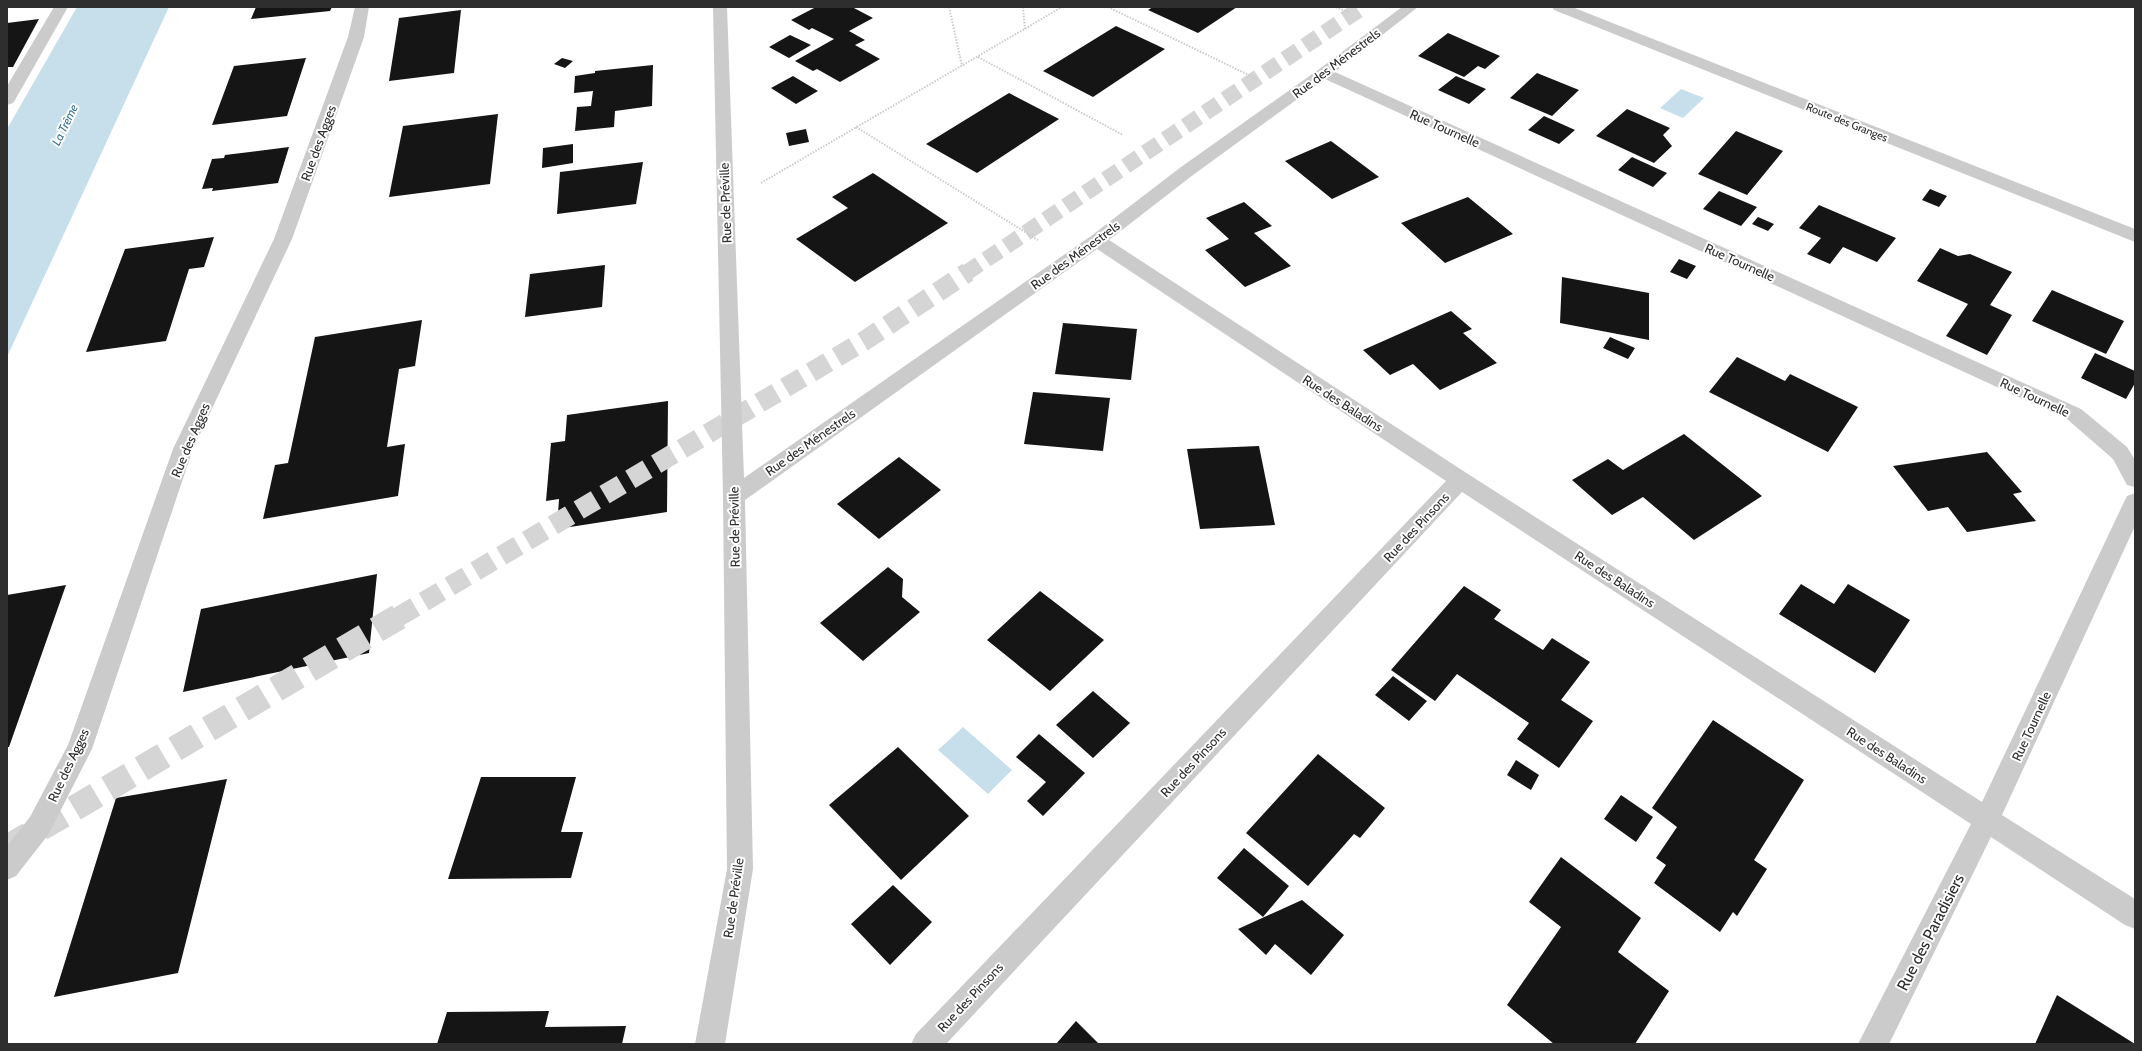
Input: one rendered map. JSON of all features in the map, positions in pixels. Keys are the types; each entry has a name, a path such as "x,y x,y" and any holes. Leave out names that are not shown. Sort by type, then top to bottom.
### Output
{"street":[{"path":"7,100 61,7"},
{"name":"Rue des Agges","path":"7,867 39,826 79,749 183,449 283,239 356,37 362,7"},
{"name":"Rue de Préville","path":"710,1044 740,869 734,496 720,7"},
{"name":"Rue des Ménestrels","path":"734,496 1097,240 1187,171 1324,73 1411,7"},
{"name":"Route des Granges","path":"1559,7 2135,236"},
{"name":"Rue Tournelle","path":"1324,73 2074,414 2120,453 2135,479"},
{"name":"Rue des Baladins","path":"1097,240 1460,480 2135,915"},
{"name":"Rue des Pinsons","path":"926,1044 1460,480"},
{"name":"Rue Tournelle","path":"1987,819 2135,502"},
{"name":"Rue des Paradisiers","path":"1873,1044 1987,819"}],"path":[{"path":"949,7 962,66"},
{"path":"1023,7 1025,29"},
{"path":"758,184 1062,7"},
{"path":"1108,7 1263,82"},
{"path":"978,56 1123,135"},
{"path":"856,127 1039,241"}],"water":[{"name":"La Trême","path":"77,7 169,7 7,357 7,129"},
{"path":"1681,89 1704,98 1683,118 1660,108"},
{"path":"963,727 1012,770 988,794 938,750"}],"building":[{"path":"256,7 332,7 330,11 251,19"},
{"path":"816,7 852,7 873,18 849,31 865,40 855,45 880,59 840,82 817,69 813,71 795,61 834,39 812,28 809,30 791,20"},
{"path":"1153,7 1237,7 1198,33 1148,10"},
{"path":"461,10 454,73 389,81 399,18"},
{"path":"39,19 13,67 7,67 7,23"},
{"path":"1116,26 1165,49 1093,97 1043,71"},
{"path":"1448,33 1500,56 1485,69 1478,66 1464,77 1418,56"},
{"path":"790,35 811,45 789,58 769,47"},
{"path":"306,58 287,116 212,125 234,66"},
{"path":"562,58 573,61 565,68 554,64"},
{"path":"653,65 652,106 615,111 614,127 575,131 577,107 591,106 593,91 574,93 575,76 595,73 595,71"},
{"path":"1537,73 1579,90 1552,116 1510,98"},
{"path":"793,76 818,91 796,104 771,88"},
{"path":"1456,76 1486,89 1469,104 1438,90"},
{"path":"1009,93 1059,119 977,173 926,144"},
{"path":"1627,109 1670,128 1663,135 1672,146 1654,163 1596,136"},
{"path":"498,114 490,184 389,197 403,126"},
{"path":"1544,116 1575,130 1559,144 1528,130"},
{"path":"806,129 809,142 789,146 786,133"},
{"path":"1736,131 1783,151 1747,195 1698,174"},
{"path":"1331,141 1379,177 1332,199 1285,161"},
{"path":"573,144 573,163 542,168 543,148"},
{"path":"289,147 278,183 212,191 213,188 202,189 212,159 224,158 225,155"},
{"path":"1632,157 1667,173 1653,187 1618,170"},
{"path":"643,162 636,204 557,214 560,172"},
{"path":"873,173 948,223 855,282 796,239 848,208 832,197"},
{"path":"1930,189 1947,196 1939,207 1922,200"},
{"path":"1719,191 1757,207 1741,226 1703,209"},
{"path":"1468,197 1513,234 1445,263 1401,223"},
{"path":"1244,202 1272,226 1254,233 1291,266 1245,287 1205,250 1229,239 1206,218"},
{"path":"1819,205 1896,238 1877,262 1843,247 1830,264 1807,254 1821,238 1799,228"},
{"path":"1758,217 1774,224 1768,231 1752,224"},
{"path":"214,237 204,267 189,269 166,341 86,352 125,249"},
{"path":"1940,248 1958,256 1970,254 2012,272 1990,305 2012,315 1987,355 1946,336 1968,304 1917,281"},
{"path":"1679,259 1696,266 1687,279 1670,272"},
{"path":"605,265 602,307 525,317 530,274"},
{"path":"1562,277 1649,293 1649,340 1560,323"},
{"path":"2052,290 2124,321 2106,354 2032,321"},
{"path":"1451,311 1472,329 1463,333 1497,363 1440,390 1413,364 1390,375 1363,350"},
{"path":"422,320 415,366 399,369 387,447 405,444 398,496 263,519 275,465 288,463 315,337"},
{"path":"1063,323 1137,329 1131,380 1055,374"},
{"path":"1610,337 1635,348 1628,359 1603,348"},
{"path":"2095,353 2135,371 2135,383 2126,399 2081,378"},
{"path":"1737,357 1785,381 1790,374 1858,407 1828,452 1709,392"},
{"path":"1033,392 1110,398 1103,451 1024,444"},
{"path":"668,401 667,512 557,529 559,499 546,501 551,443 565,441 567,415"},
{"path":"1684,434 1762,496 1694,540 1643,497 1612,515 1572,480 1608,459 1623,470"},
{"path":"1259,446 1275,525 1200,529 1187,449"},
{"path":"1987,452 2022,492 2013,494 2036,521 1967,532 1948,507 1928,511 1893,466"},
{"path":"899,457 941,490 879,539 837,504"},
{"path":"888,567 903,579 902,597 920,612 863,661 820,623"},
{"path":"377,574 369,653 183,692 201,609"},
{"path":"1801,584 1834,604 1848,584 1910,620 1875,673 1779,614"},
{"path":"66,585 9,747 7,747 7,595"},
{"path":"1464,586 1501,610 1494,619 1543,650 1552,638 1590,662 1561,700 1593,721 1559,768 1517,739 1529,723 1457,674 1435,701 1391,670"},
{"path":"1040,591 1104,640 1050,691 987,640"},
{"path":"1393,676 1427,701 1409,721 1375,695"},
{"path":"1093,691 1130,723 1093,758 1056,725"},
{"path":"1713,720 1804,780 1754,860 1767,869 1737,916 1733,912 1720,932 1654,883 1666,865 1656,858 1677,827 1652,808"},
{"path":"1039,734 1085,773 1043,816 1027,801 1046,782 1016,757"},
{"path":"898,747 969,816 901,880 829,805"},
{"path":"1318,754 1385,808 1360,838 1354,834 1308,886 1246,833"},
{"path":"1516,760 1539,775 1531,790 1507,775"},
{"path":"481,777 576,777 561,832 583,832 571,878 448,879"},
{"path":"227,779 178,973 54,997 116,798"},
{"path":"1621,795 1653,817 1636,842 1604,819"},
{"path":"1244,848 1289,886 1263,917 1217,878"},
{"path":"1561,857 1641,918 1618,952 1669,991 1635,1044 1554,1044 1507,1005 1561,927 1529,902"},
{"path":"893,885 932,922 890,965 851,924"},
{"path":"1302,900 1344,935 1311,975 1275,944 1266,955 1238,929"},
{"path":"2057,995 2135,1044 2035,1044"},
{"path":"549,1011 545,1027 626,1026 622,1044 437,1044 447,1012"},
{"path":"1076,1021 1099,1044 1056,1044"}],"tunnel":[{"path":"966,273 1363,7"},
{"path":"398,617 864,341 968,272"},
{"path":"7,848 400,616"}]}
